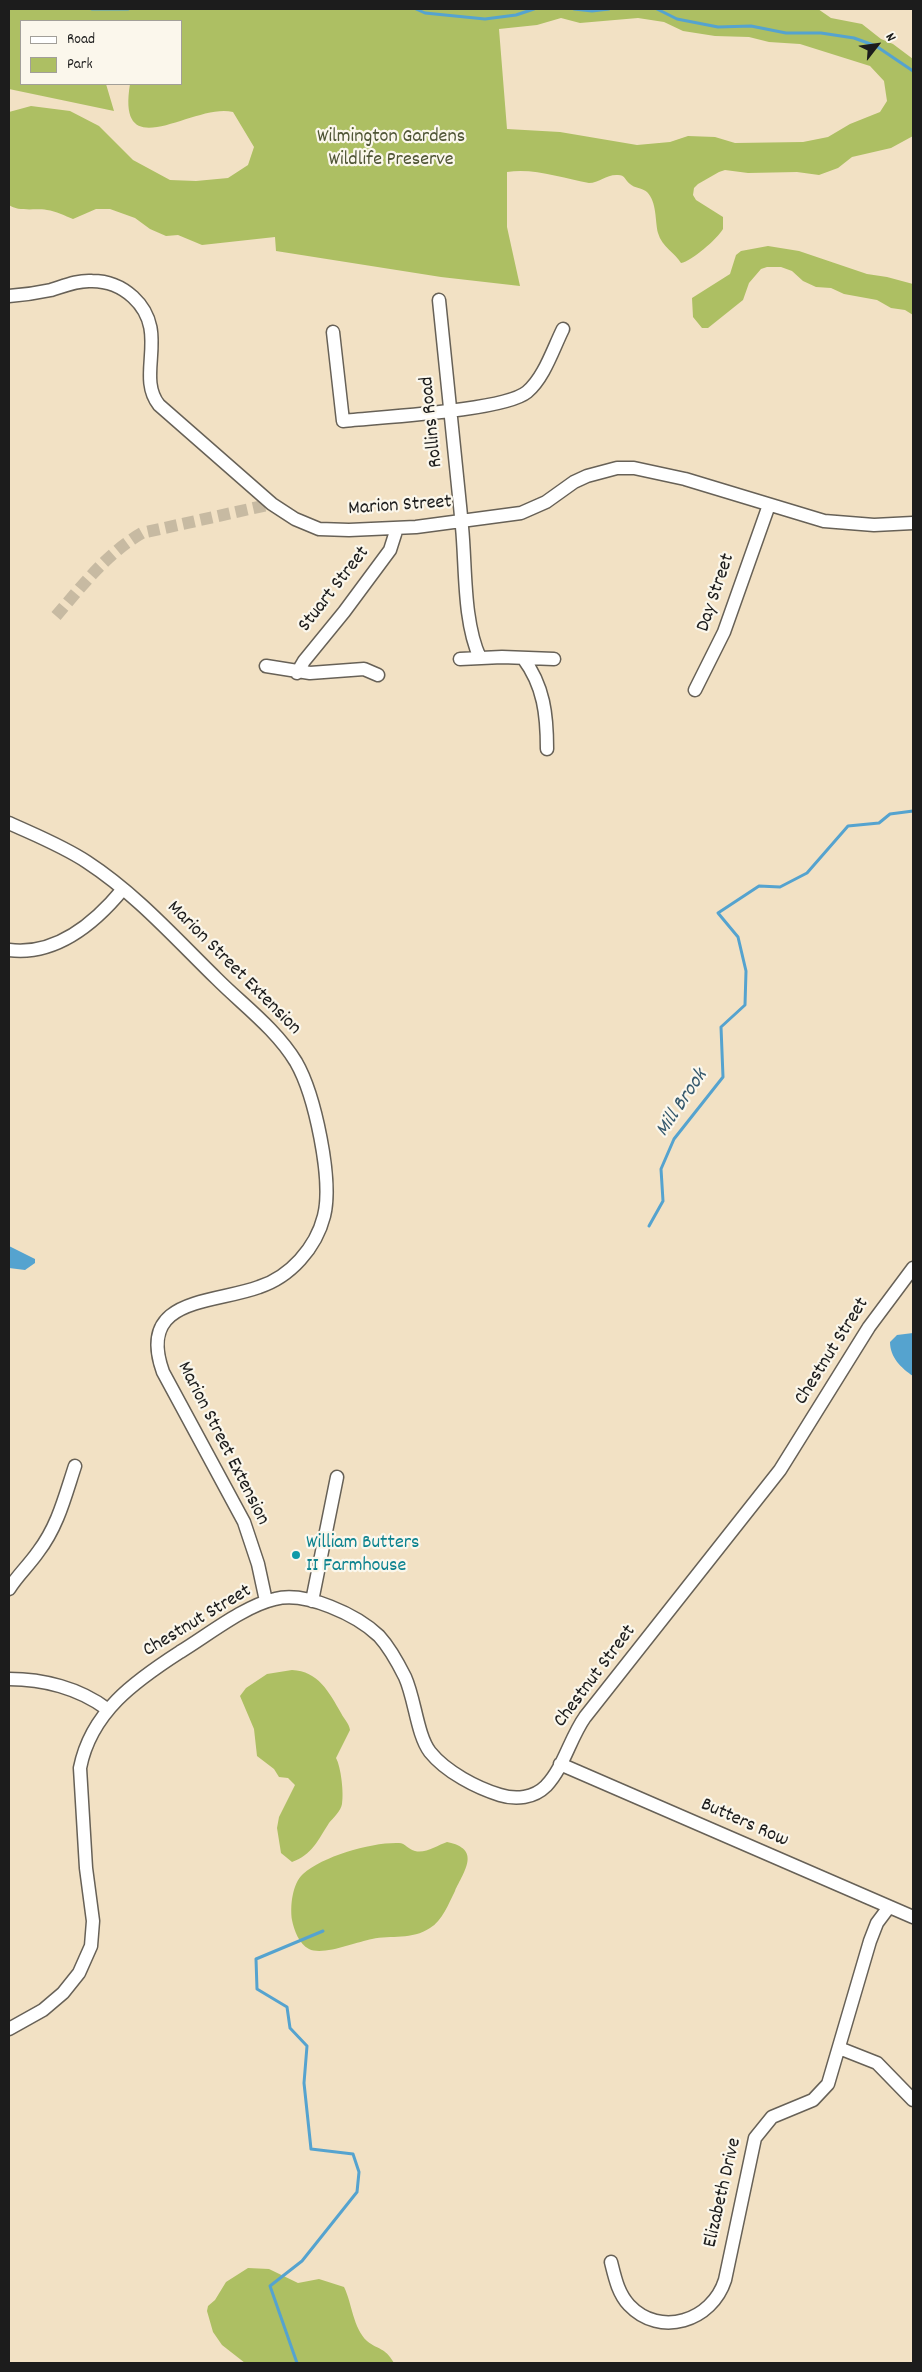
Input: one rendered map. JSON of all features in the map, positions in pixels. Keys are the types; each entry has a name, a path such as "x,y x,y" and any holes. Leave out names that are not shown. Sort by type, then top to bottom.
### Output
{"street":[{"name":"Marion Street","path":"9,296 38,293 83,281 105,282 118,286 137,301 150,322 153,344 151,386 154,398 264,497 295,519 319,528 397,528 462,522 521,513 534,508 587,476 617,468 634,468 666,474 831,522 874,525 913,523"},
{"name":"Rollins Road","path":"439,300 462,522 468,602 475,642 480,658"},
{"path":"333,332 343,421 509,402 523,396 538,380 563,329"},
{"name":"Day Street","path":"695,690 724,632 768,505"},
{"name":"Stuart Street","path":"298,673 304,661 344,612 390,550 397,528"},
{"path":"523,658 534,673 543,698 546,712 547,749"},
{"path":"460,659 554,659"},
{"path":"266,666 298,673 364,669 378,674"},
{"name":"Marion Street Extension","path":"9,822 86,861 123,889 158,920 275,1035 302,1074 317,1118 326,1202 320,1226 304,1255 289,1270 260,1287 198,1301 177,1310 163,1325 158,1339 158,1355 166,1376 244,1522 258,1564 266,1601"},
{"path":"9,950 42,948 73,934 102,914 123,889"},
{"name":"Chestnut Street","path":"9,2030 47,2007 63,1993 79,1973 91,1946 93,1913 86,1868 79,1772 83,1755 107,1708 123,1693 160,1665 266,1601 288,1597 312,1601 353,1618 371,1629 384,1642 406,1678 428,1748 454,1772 496,1794 518,1798 531,1795 540,1790 553,1777 571,1738 585,1717 780,1470 869,1327 913,1268"},
{"path":"9,1589 39,1552 54,1526 63,1507 75,1466"},
{"path":"312,1601 337,1477"},
{"path":"9,1679 37,1681 63,1687 89,1697 107,1708"},
{"name":"Butters Row","path":"560,1764 913,1917"},
{"name":"Elizabeth Drive","path":"611,2262 623,2297 635,2310 650,2320 664,2323 690,2319 707,2308 720,2292 725,2280 755,2138 772,2117 807,2103 819,2095 830,2078 851,2000 870,1940 877,1923 888,1907"},
{"path":"839,2048 877,2063 913,2100"}],"green space":[{"name":"Wilmington Gardens Wildlife Preserve","path":"9,9 818,9 831,18 862,24 881,39 893,44 913,59 913,136 891,148 852,157 838,168 819,175 797,172 748,173 725,170 719,172 698,184 694,188 693,195 696,200 723,217 723,229 704,249 681,263 660,238 653,201 650,196 647,192 632,185 622,176 610,176 589,183 538,172 507,172 507,227 520,286 441,277 276,251 275,237 202,245 178,235 166,236 150,229 135,218 110,209 96,209 73,219 57,212 42,209 22,209 9,205 9,112 31,106 70,111 99,126 133,160 170,180 196,181 228,178 248,165 254,147 233,112 217,111 162,126 146,128 135,123 129,109 130,85 182,85 182,20 20,20 20,85 106,85 114,111 9,89","holes":["561,18 580,23 638,18 664,22 683,31 800,44 870,66 884,81 887,101 880,112 850,124 828,137 803,142 735,143 715,137 688,136 670,142 637,145 560,132 507,129 499,29 537,25"]},
{"path":"768,246 799,251 867,274 913,284 913,315 905,310 891,308 877,300 844,294 831,288 816,287 803,281 792,271 781,267 767,267 761,269 749,283 743,300 708,328 702,328 693,317 692,298 730,274 736,255 741,251"},
{"path":"292,1670 309,1674 322,1684 348,1723 350,1730 336,1758 342,1780 343,1793 339,1812 310,1851 292,1862 281,1853 277,1828 279,1817 295,1785 288,1778 279,1777 274,1769 257,1756 254,1729 240,1696 246,1688 267,1674"},
{"path":"447,1842 458,1845 464,1850 468,1862 445,1911 430,1928 409,1936 372,1939 322,1951 315,1951 305,1947 300,1940 292,1920 293,1896 299,1878 312,1867 348,1851 375,1845 401,1843 419,1852"},
{"path":"248,2268 269,2269 298,2283 319,2279 344,2287 362,2336 387,2354 394,2363 245,2363 222,2345 213,2332 207,2311 208,2306 215,2300 226,2282"}],"water":[{"path":"9,1246 35,1259 35,1263 25,1270 9,1268"},
{"path":"913,1333 913,1376 897,1362 892,1353 890,1342 897,1335"}],"waterway":[{"name":"Mill Brook","path":"92,9 128,9"},
{"name":"Mill Brook","path":"416,9 425,13 485,19 516,15 534,9"},
{"name":"Mill Brook","path":"574,9 592,11 609,9"},
{"name":"Mill Brook","path":"657,9 677,19 718,27 751,26 786,33 821,33 854,38 876,46 913,71"},
{"name":"Mill Brook","path":"649,1226 663,1201 661,1169 674,1139 723,1077 721,1027 745,1005 746,971 738,937 718,913 759,886 780,887 807,873 848,826 879,823 890,814 913,811"},
{"path":"297,2363 270,2286 302,2261 357,2192 359,2172 353,2154 311,2149 304,2083 307,2046 290,2028 287,2007 257,1989 256,1959 323,1931"}],"tunnel":[{"path":"56,616 106,560 142,533 272,504"}],"place":[{"name":"William Butters II Farmhouse","path":"296,1555"}]}
